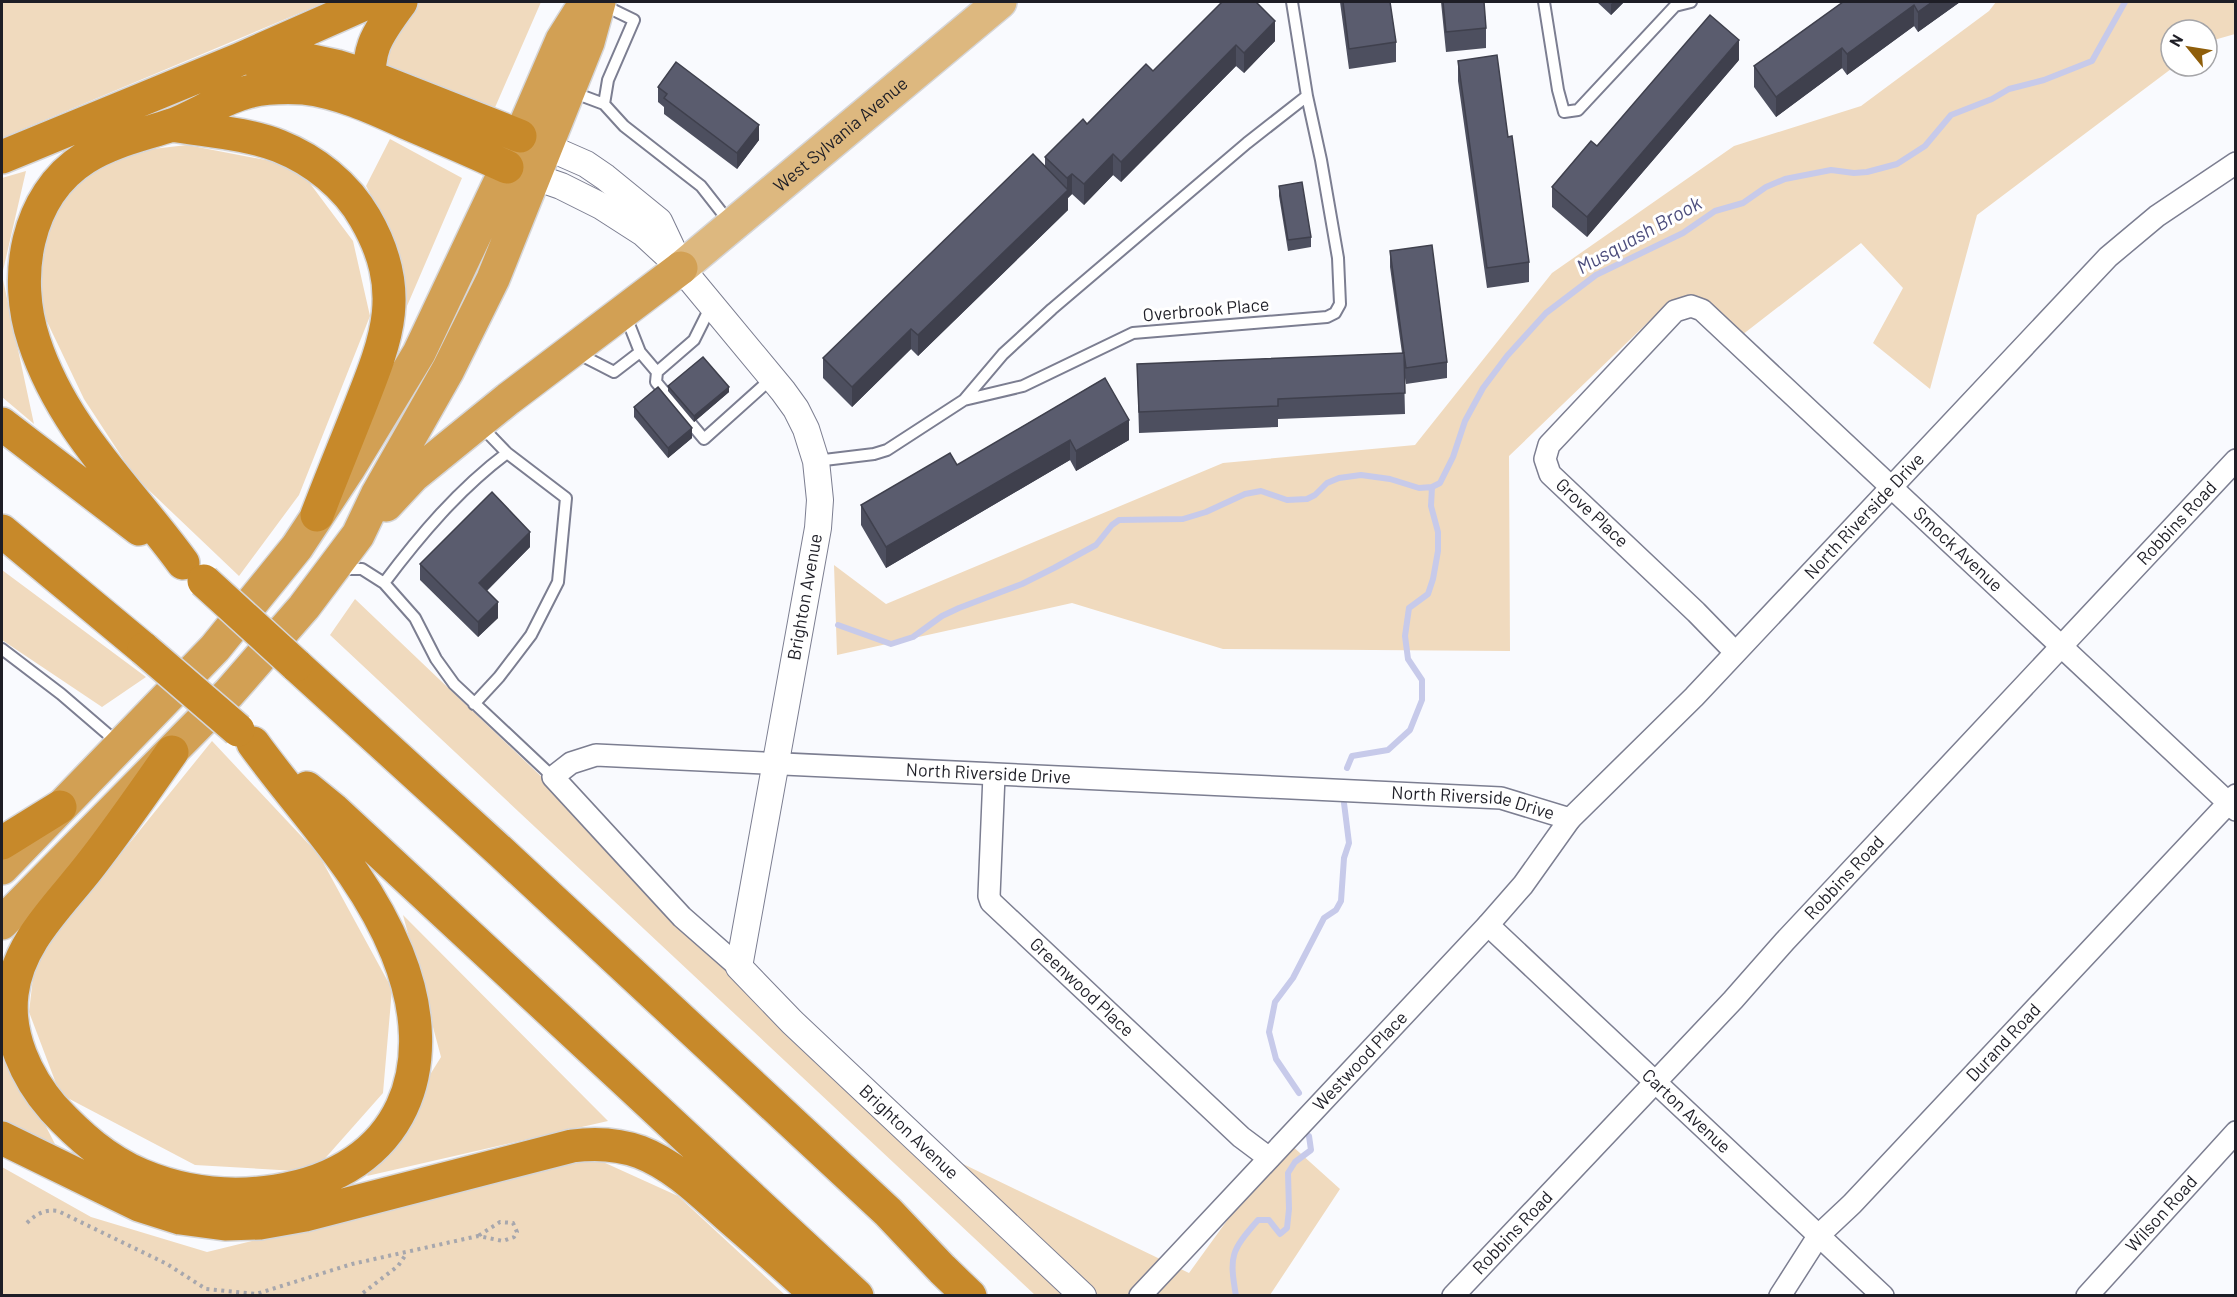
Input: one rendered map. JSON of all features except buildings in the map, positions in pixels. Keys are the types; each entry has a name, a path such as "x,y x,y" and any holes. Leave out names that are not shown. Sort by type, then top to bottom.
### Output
{"highway":[{"path":"2,157 238,60 369,2"},
{"path":"369,91 371,48 379,30 401,2"},
{"path":"533,141 569,90 588,42 594,2"},
{"path":"358,535 377,495 430,402 493,279 521,172 533,141 562,40 594,2"},
{"path":"238,60 290,56 336,66 369,91 521,172"},
{"path":"194,572 99,459 61,402 33,340 26,310 24,281 26,250 34,224 46,198 62,177 84,159 105,147 141,133 172,125 243,93 284,87 324,92 369,91 533,141"},
{"path":"172,125 264,141 306,160 340,185 360,208 374,232 384,258 390,303 382,352 317,515"},
{"path":"2,868 229,632 297,547 349,468 419,353 521,172"},
{"path":"2,923 172,752 236,684 304,607 358,535 413,476 572,350 681,268"},
{"path":"2,424 194,572 510,860 888,1212 970,1296"},
{"path":"2,531 334,810 857,1296"},
{"path":"2,539 56,576"},
{"path":"172,752 92,864 41,926 25,951 15,974 12,995 11,1016 15,1036 28,1072 47,1100 73,1130 107,1156 142,1175 179,1188 200,1192 257,1194 291,1189 322,1180 360,1160 390,1130 404,1106 413,1075 416,1047 414,1017 408,986 398,954 355,874 337,848 246,737"},
{"path":"2,843 60,807"},
{"path":"2,1138 138,1205 180,1218 225,1224 260,1223 305,1215 572,1146 610,1145 641,1152 662,1163 694,1186 818,1296"}],"main road":[{"name":"West Sylvania Avenue","path":"681,268 1000,2"}],"street":[{"name":"Brighton Avenue","path":"533,141 586,164 659,221 681,268"},
{"name":"North Riverside Drive","path":"553,777 571,763 596,755 1501,798 1570,819 1694,697 2108,257 2157,216 2235,163"},
{"name":"Brighton Avenue","path":"521,172 561,186 601,206 643,233 681,268 796,409 806,429 816,461 820,500 818,528 739,967"},
{"name":"Smock Avenue","path":"1675,311 1691,306 1702,310 2061,647 2233,803"},
{"name":"Grove Place","path":"1675,311 1549,446 1545,459 1546,467 1550,474 1735,652"},
{"name":"Robbins Road","path":"1453,1296 1733,1000 1785,941 2235,460"},
{"name":"Greenwood Place","path":"994,775 989,896 991,902 1241,1137 1269,1158"},
{"name":"Brighton Avenue","path":"553,777 708,942 739,967 792,1022 1083,1296"},
{"name":"Durand Road","path":"1780,1296 1819,1235 1852,1204 2233,803"},
{"name":"Westwood Place","path":"1140,1296 1488,925 1523,885 1570,819"},
{"name":"Carton Avenue","path":"1488,925 1883,1296"},
{"name":"Wilson Road","path":"2087,1296 2235,1132"}],"lane":[{"path":"594,2 634,20 608,80 604,104"},
{"path":"964,400 1003,354 1052,309 1247,143 1307,96 1292,2"},
{"path":"1544,2 1558,90 1564,112 1578,110 1675,6 1691,2"},
{"path":"569,90 604,104 624,126 701,186 732,225"},
{"name":"Overbrook Place","path":"816,461 874,454 886,450 964,400 1023,386 1133,333 1327,317 1335,313 1340,304 1338,258 1307,96"},
{"path":"712,305 694,340 657,372 656,382 704,439 773,378"},
{"path":"624,311 640,352 657,372"},
{"path":"572,350 614,372 640,352"},
{"path":"474,704 531,635 558,582 566,498 507,453 478,423"},
{"path":"384,583 414,544 457,497 482,472 507,453"},
{"path":"332,569 362,569 384,583 415,618 436,659 454,684 553,777"},
{"path":"2,649 61,694 120,745"}],"path":[{"path":"27,1223 44,1211 58,1211 167,1264 206,1289 256,1293 352,1264 478,1236 500,1222 513,1223 517,1227 514,1237 502,1241 478,1236"},
{"path":"363,1293 398,1266 408,1253"}],"shaded area":[{"path":"2,2 326,2 2,138"},
{"path":"416,2 541,2 493,112 378,63"},
{"path":"1996,2 2235,2 2235,34 2219,39 2219,18 2159,18 2159,78 1977,215 1930,389 1873,343 1903,288 1861,243 1742,335 1665,306 1509,456 1510,651 1223,649 1072,603 837,655 834,565 886,604 1223,463 1415,445 1552,273 1734,146 1861,106 1989,11"},
{"path":"390,139 462,178 404,313 392,234 366,186"},
{"path":"187,145 297,166 353,241 370,316 299,495 239,576 135,477 84,399 40,307 42,219 101,155"},
{"path":"26,171 2,275 2,178"},
{"path":"2,275 34,424 2,397"},
{"path":"2,570 146,677 102,707 2,640"},
{"path":"355,599 932,1149 1189,1273 1265,1168 1290,1144 1340,1189 1270,1295 1035,1295 330,635"},
{"path":"212,741 319,855 392,989 383,1093 313,1172 195,1165 60,1094 29,1012 35,960"},
{"path":"403,915 608,1121 367,1176 441,1057"},
{"path":"2,1041 55,1144 2,1125"},
{"path":"592,1157 678,1196 785,1295 2,1295 2,1167 91,1217 207,1252"}],"waterway":[{"name":"Musquash Brook","path":"838,625 891,644 913,637 942,616 1022,584 1096,545 1119,520 1183,519 1206,512 1245,494 1261,491 1287,500 1307,499 1315,495 1327,483 1339,478 1361,475 1390,479 1419,488 1432,487 1440,483 1453,457 1465,421 1483,388 1507,356 1546,313 1596,275 1683,233 1715,211 1743,203 1766,187 1785,179 1831,170 1867,172 1897,164 1925,146 1951,115 1992,99 2009,89 2044,80 2092,61 2125,2"},
{"name":"Musquash Brook","path":"1347,768 1352,756 1388,750 1410,730 1422,700 1422,680 1408,659 1405,636 1409,608 1428,594 1433,579 1438,551 1438,532 1431,506 1432,487"},
{"name":"Musquash Brook","path":"1299,1093 1276,1059 1269,1032 1275,1002 1293,978 1324,918 1336,910 1341,901 1344,858 1349,843 1344,803"},
{"name":"Musquash Brook","path":"1236,1296 1233,1262 1237,1247 1258,1220 1269,1220 1280,1234 1287,1228 1288,1173 1295,1162 1311,1150 1309,1136"}]}
